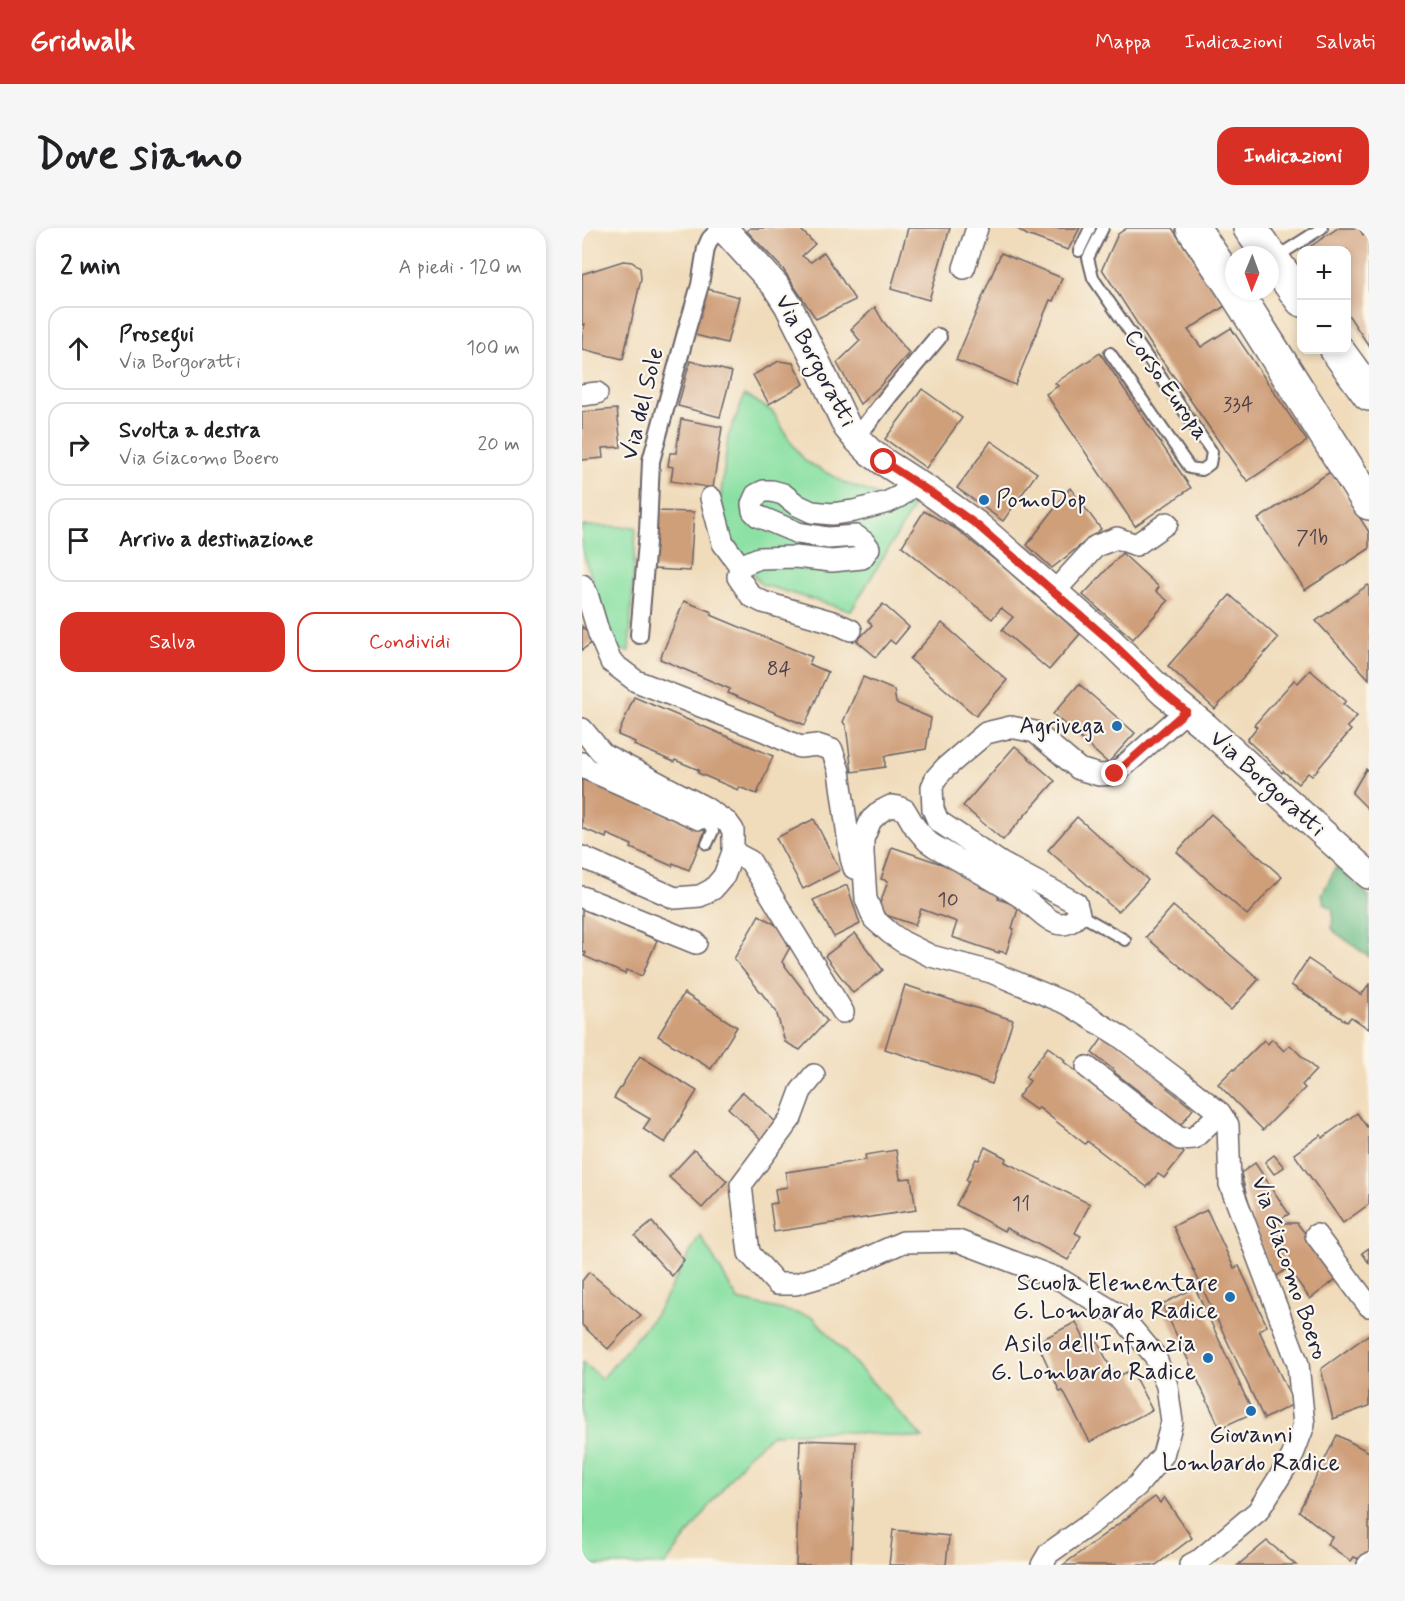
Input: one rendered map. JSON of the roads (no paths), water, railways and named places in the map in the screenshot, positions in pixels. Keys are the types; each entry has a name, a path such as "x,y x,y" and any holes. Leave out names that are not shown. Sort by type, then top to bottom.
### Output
{"main road":[{"path":"1192,228 1225,276"},
{"path":"1250,228 1263,246"},
{"path":"1279,268 1297,293"},
{"path":"1241,300 1365,492"},
{"path":"1340,354 1369,394"}],"street":[{"path":"964,268 977,228"},
{"name":"Via Borgoratti","path":"718,232 775,285 788,305 816,360 847,427 870,452 977,525 1108,639 1160,698 1186,711 1369,875"},
{"name":"Via del Sole","path":"639,635 648,531 651,461 700,285 706,248 718,232"},
{"path":"866,425 938,337"},
{"path":"740,566 759,558 851,560 862,558 868,548 856,536 828,538 798,533 758,516 753,511 752,504 756,495 764,491 783,494 797,505 812,512 832,514 888,502 900,496 916,482"},
{"path":"711,498 723,543 740,566 738,577 751,596 851,630"},
{"path":"1054,592 1096,546 1117,538 1136,545 1167,523"},
{"path":"582,585 611,662 636,681 800,747 817,745 832,750 840,771 851,858 874,919 890,933 931,956 991,972 1068,1004 1118,1035 1220,1113 1194,1138 1180,1139 1087,1067"},
{"path":"866,899 863,839 871,820 891,806 905,810 927,841 1003,885 1053,922 1064,924 1074,921 1078,914 1076,903 1001,863 939,821 933,809 932,787 936,778 986,733 1011,727 1035,732 1079,769 1099,775 1115,774 1186,711"},
{"path":"582,729 603,754 701,813"},
{"path":"582,763 587,769 728,823 733,830 733,852 724,876 713,889 700,896 675,898 582,857"},
{"path":"733,852 750,861 843,1012"},
{"path":"582,897 696,943"},
{"path":"814,1075 801,1091 791,1118 741,1185 749,1253 777,1284 796,1284 834,1273 903,1242 958,1241 1061,1280 1122,1317 1155,1356 1167,1386 1172,1422 1164,1455 1137,1486 1093,1522 1049,1553 1042,1565"},
{"name":"Via Giacomo Boero","path":"1190,1565 1201,1559 1258,1511 1292,1457 1304,1425 1298,1364 1230,1184 1228,1125 1220,1113"},
{"path":"1316,1235 1369,1306"}],"lane":[{"path":"1079,251 1090,228"},
{"name":"Corso Europa","path":"1103,228 1088,258 1093,278 1212,452 1210,464 1202,470 1190,468 1110,353"},
{"path":"1279,252 1322,228"},
{"path":"701,813 713,831 706,844"},
{"path":"1078,914 1125,940"}],"place":[{"name":"PomoDop","path":"984,500"},
{"name":"Agrivega","path":"1117,726"},
{"name":"Scuola Elementare G. Lombardo Radice","path":"1230,1297"},
{"name":"Asilo dell'Infanzia G. Lombardo Radice","path":"1208,1358"},
{"name":"Giovanni Lombardo Radice","path":"1251,1411"}]}
